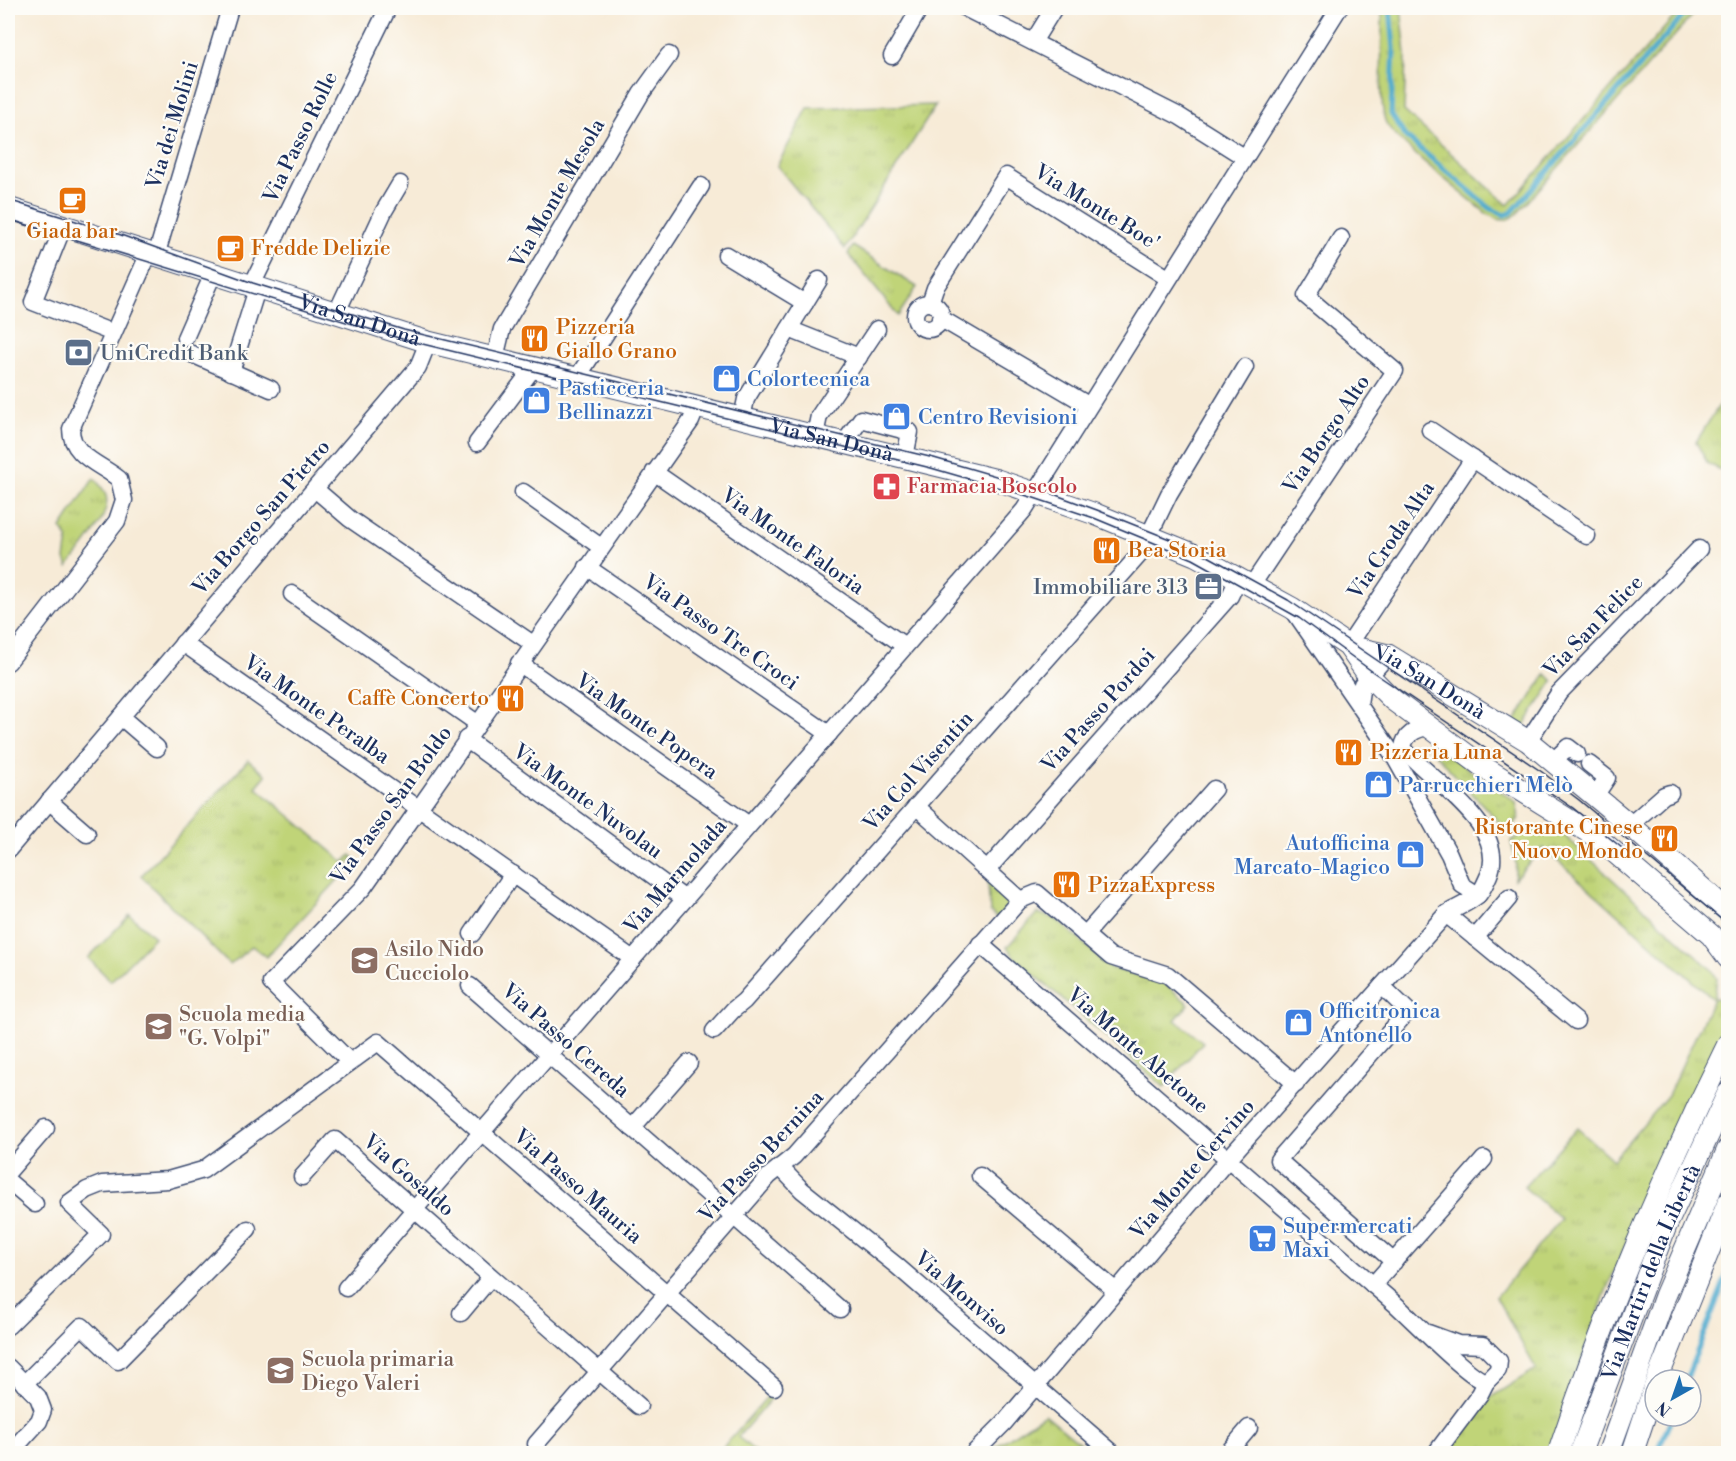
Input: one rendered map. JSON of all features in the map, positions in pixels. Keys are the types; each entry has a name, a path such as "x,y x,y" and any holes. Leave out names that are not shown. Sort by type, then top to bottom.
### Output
{"main road":[{"name":"Via San Donà","path":"8,208 428,342 845,442 1034,492 1195,555 1292,608 1348,646 1368,675 1393,700 1511,785 1598,838 1711,935 1728,958"},
{"name":"Via San Donà","path":"1348,646 1388,655 1528,741 1630,825 1728,911"},
{"path":"1558,1454 1623,1273 1659,1188 1728,1044"},
{"name":"Via Martiri della Libertà","path":"1580,1454 1666,1226 1728,1093"},
{"name":"Via Martiri della Libertà","path":"1608,1454 1665,1296 1728,1149"},
{"path":"1662,1368 1728,1203"},
{"path":"1632,1454 1643,1421"}],"street":[{"name":"Via dei Molini","path":"8,662 109,534 122,510 124,500 119,479 80,453 71,436 71,429 113,333 152,255 230,8"},
{"name":"Via Passo Rolle","path":"254,288 388,8"},
{"path":"892,56 920,8"},
{"path":"965,8 1179,116 1244,157"},
{"path":"1033,42 1054,8"},
{"name":"Via Monte Boe'","path":"1034,492 1339,8"},
{"name":"Via Monte Mesola","path":"495,358 502,329 641,94 669,55"},
{"name":"Via Monte Boe'","path":"940,318 931,328 917,323 917,309 930,303 935,288 1006,176 1168,278"},
{"path":"336,314 384,211 400,184"},
{"path":"577,378 701,186"},
{"path":"63,227 33,302 113,333"},
{"name":"Via Borgo Alto","path":"1246,581 1395,371 1306,296 1341,238"},
{"path":"726,255 805,303"},
{"path":"185,338 213,274"},
{"path":"742,418 746,399 819,280"},
{"path":"231,372 254,288"},
{"path":"930,303 938,308 940,318 1088,405"},
{"path":"789,329 859,357"},
{"path":"815,435 819,416 877,329"},
{"name":"Via Borgo San Pietro","path":"8,850 418,367 428,342"},
{"path":"192,354 271,389"},
{"path":"477,443 534,367"},
{"name":"Via Col Visentin","path":"714,1031 744,1001 1140,554 1169,494 1245,367"},
{"name":"Via Passo San Boldo","path":"350,1062 272,983 363,888 418,806 691,421 697,406"},
{"path":"1430,430 1587,536"},
{"name":"Via Croda Alta","path":"1348,646 1473,459"},
{"name":"Via Monte Faloria","path":"654,472 905,646"},
{"path":"315,489 350,519 533,644"},
{"path":"523,492 601,547"},
{"name":"Via Marmolada","path":"346,1288 1024,510 1034,492"},
{"name":"Via San Felice","path":"1528,741 1559,693 1699,549"},
{"name":"Via Passo Tre Croci","path":"587,567 829,734"},
{"name":"Via Passo Pordoi","path":"987,870 1230,596 1246,581"},
{"path":"292,594 477,723"},
{"path":"1292,608 1394,756 1449,854 1462,885 1478,895 1492,868 1493,856 1488,836 1473,816 1403,748 1405,741 1412,733 1428,727"},
{"name":"Via Monte Peralba","path":"183,643 633,958"},
{"path":"1359,704 1360,688 1368,675 1388,655"},
{"name":"Via Monte Popera","path":"519,663 749,825"},
{"path":"121,717 157,748"},
{"name":"Via Monte Nuvolau","path":"466,739 685,899"},
{"path":"1553,760 1568,747 1607,778 1595,796"},
{"path":"1085,935 1215,789"},
{"path":"1630,825 1664,795 1670,793"},
{"path":"49,801 87,834"},
{"path":"916,806 1020,900 1037,893 1111,957 1168,975 1296,1084"},
{"path":"472,934 513,874"},
{"name":"Via Monte Cervino","path":"1446,914 1457,887 1457,875"},
{"name":"Via Monte Cervino","path":"973,1454 1036,1387 1229,1158 1446,914 1478,895"},
{"path":"1475,938 1509,898"},
{"name":"Via Passo Bernina","path":"536,1444 735,1216 780,1167 802,1147 1020,900"},
{"path":"1446,914 1576,1021"},
{"name":"Via Monte Abetone","path":"980,944 1229,1158 1428,1333 1471,1375 1486,1382"},
{"name":"Via Passo Cereda","path":"470,986 840,1309"},
{"path":"1382,986 1408,1011 1278,1160 1394,1262"},
{"name":"Via Passo Mauria","path":"350,1062 378,1042 774,1387"},
{"path":"8,1326 101,1234 69,1203 76,1196 102,1184 159,1181 203,1170 350,1062"},
{"name":"Via Passo Cereda","path":"632,1128 689,1064"},
{"path":"8,1172 46,1128"},
{"name":"Via Gosaldo","path":"302,1177 335,1140 639,1406"},
{"path":"1373,1285 1484,1159"},
{"name":"Via Monviso","path":"780,1167 802,1190 897,1266 1114,1454"},
{"path":"980,1176 1116,1291"},
{"path":"8,1181 35,1204"},
{"path":"24,1384 82,1326 118,1360 248,1229"},
{"path":"461,1313 491,1277"},
{"name":"Via Monte Abetone","path":"1428,1333 1458,1344 1483,1345 1499,1361 1498,1370 1486,1382 1480,1394 1435,1454"},
{"path":"8,1367 38,1397 43,1410 39,1421 9,1454"},
{"path":"1227,1454 1249,1428"}],"green space":[{"path":"1382,8 1401,8 1406,54 1404,111 1508,205 1682,8 1699,8 1517,214 1502,220 1486,213 1432,169 1386,123 1381,85"},
{"path":"936,105 845,249 777,166 808,108"},
{"path":"853,246 917,287 898,316 848,254"},
{"path":"1728,391 1728,473 1708,464 1696,442"},
{"path":"94,478 105,493 107,502 105,511 94,532 68,567 65,559 68,539 61,528"},
{"path":"1546,674 1553,681 1523,727 1515,721"},
{"path":"1427,745 1434,745 1516,802 1519,818 1508,832"},
{"path":"248,760 266,775 256,787 344,862 351,855 354,858 347,865 349,868 266,957 252,946 230,965 141,876"},
{"path":"1553,828 1565,836 1712,970 1717,979 1714,998 1723,999 1728,1023 1607,1288 1549,1453 1446,1454 1491,1397 1536,1369 1496,1297 1561,1219 1524,1187 1577,1128 1613,1160 1668,1095 1713,999 1543,848 1514,879 1516,864 1511,841 1532,829"},
{"path":"987,870 1020,900 999,919 990,912"},
{"path":"1037,913 1056,919 1111,968 1163,982 1189,1004 1175,1020 1203,1042 1164,1087 1015,958 1007,947"},
{"path":"130,915 154,937 111,981 88,958"},
{"path":"773,1390 776,1393 738,1437 757,1453 717,1454"},
{"path":"1045,1414 1092,1453 986,1453"}],"waterway":[{"path":"1390,8 1394,48 1391,114 1405,136 1490,208 1504,215 1511,213 1690,8"},
{"path":"1691,1368 1728,1272"},
{"path":"1657,1454 1667,1428"}],"tram line":[{"path":"8,200 121,235 253,283 404,330 934,458 1037,488 1197,550 1288,600 1542,772 1579,800 1728,925"},
{"path":"8,219 402,339 931,468 1094,518 1193,559 1299,618 1373,672 1573,808 1638,861"}],"place":[{"name":"Giada bar","path":"72,200"},
{"name":"Fredde Delizie","path":"230,248"},
{"name":"Pizzeria Giallo Grano","path":"535,339"},
{"name":"UniCredit Bank","path":"79,353"},
{"name":"Colortecnica","path":"726,379"},
{"name":"Pasticceria Bellinazzi","path":"537,400"},
{"name":"Centro Revisioni","path":"897,417"},
{"name":"Farmacia Boscolo","path":"886,486"},
{"name":"Bea Storia","path":"1107,550"},
{"name":"Immobiliare 313","path":"1209,587"},
{"name":"Caffè Concerto","path":"510,698"},
{"name":"Pizzeria Luna","path":"1349,752"},
{"name":"Parrucchieri Melò","path":"1378,785"},
{"name":"Ristorante Cinese Nuovo Mondo","path":"1664,839"},
{"name":"Autofficina Marcato-Magico","path":"1411,855"},
{"name":"PizzaExpress","path":"1067,885"},
{"name":"Asilo Nido Cucciolo","path":"364,961"},
{"name":"Officitronica Antonello","path":"1298,1023"},
{"name":"Scuola media \"G. Volpi\"","path":"158,1026"},
{"name":"Supermercati Maxi","path":"1262,1238"},
{"name":"Scuola primaria Diego Valeri","path":"281,1371"}]}
